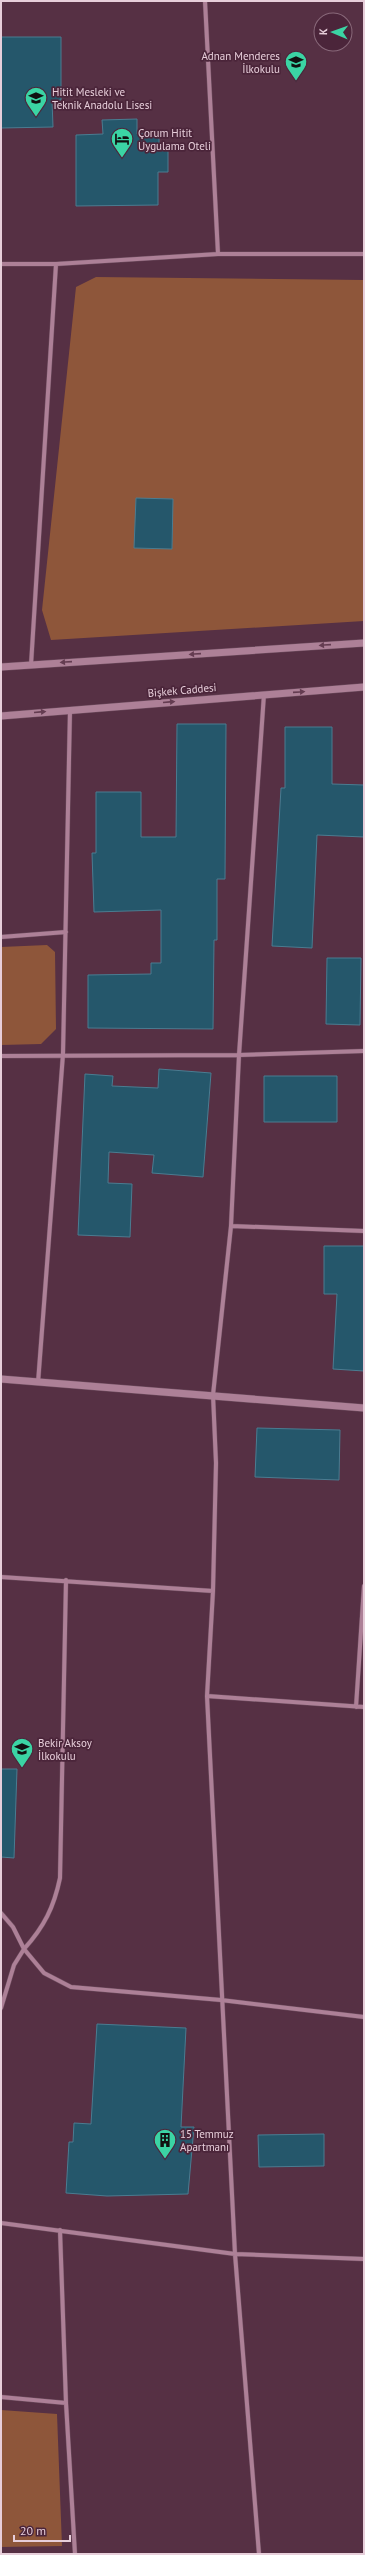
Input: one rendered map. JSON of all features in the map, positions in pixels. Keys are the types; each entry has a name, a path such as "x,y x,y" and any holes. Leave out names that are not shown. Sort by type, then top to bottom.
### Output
{"street":[{"path":"205,1 218,254"},
{"path":"1,264 56,264 218,254 364,254"},
{"path":"31,665 56,264"},
{"path":"1,667 364,643"},
{"name":"Bişkek Caddesi","path":"1,716 364,687"},
{"path":"259,2554 235,2254 221,2000 208,1696 213,1591 216,1463 213,1395 231,1226 239,1055 264,694"},
{"path":"38,1383 63,1054 70,710"},
{"path":"1,937 66,932"},
{"path":"1,1056 63,1054 239,1055 364,1051"},
{"path":"231,1226 364,1231"},
{"path":"1,1379 364,1408"},
{"path":"1,1577 66,1580 213,1591"},
{"path":"1,2008 14,1965 24,1949 39,1932 50,1914 60,1878 66,1580"},
{"path":"356,1707 364,1586"},
{"path":"208,1696 364,1707"},
{"path":"1,1913 13,1927 24,1949 44,1973 71,1987 221,2000 364,2017"},
{"path":"1,2224 60,2230 235,2254 364,2259"},
{"path":"60,2230 66,2403 75,2554"},
{"path":"1,2397 66,2403"}],"shaded area":[{"path":"96,277 364,280 364,621 51,640 42,610 76,287"},
{"path":"47,945 55,952 56,1029 41,1044 1,1045 1,947"},
{"path":"1,2410 57,2414 62,2546 1,2547"}],"building":[{"path":"1,37 61,37 61,100 52,100 53,127 1,128"},
{"name":"Çorum Hitit Uygulama Oteli","path":"137,119 137,134 159,134 159,147 168,147 168,172 158,172 158,205 76,206 76,135 103,134 102,120"},
{"path":"136,498 173,499 172,549 134,548"},
{"path":"177,724 226,724 225,879 217,879 217,940 214,940 213,1029 88,1028 88,975 151,974 151,963 161,963 161,910 94,912 92,853 96,853 96,792 141,792 141,837 176,837"},
{"path":"285,727 332,727 332,784 364,785 364,837 317,835 312,948 272,946 281,788 285,788"},
{"path":"327,958 361,958 360,1025 326,1024"},
{"path":"159,1069 211,1073 203,1177 152,1173 154,1155 109,1152 108,1183 132,1184 130,1237 78,1235 85,1074 113,1076 112,1086 158,1088"},
{"path":"264,1076 337,1076 337,1122 264,1122"},
{"path":"324,1246 364,1246 364,1371 333,1369 337,1294 324,1294"},
{"path":"257,1428 340,1430 339,1480 255,1477"},
{"path":"1,1769 17,1769 14,1858 1,1857"},
{"path":"97,2024 186,2028 181,2127 194,2127 188,2194 107,2196 66,2193 69,2142 73,2142 74,2123 91,2124"},
{"path":"324,2134 324,2166 259,2167 258,2135"}],"place":[{"name":"Adnan Menderes İlkokulu","path":"296,82"},
{"name":"Hitit Mesleki ve Teknik Anadolu Lisesi","path":"36,118"},
{"name":"Çorum Hitit Uygulama Oteli","path":"122,158"},
{"name":"Bekir Aksoy İlkokulu","path":"22,1768"},
{"name":"15 Temmuz Apartmanı","path":"165,2160"}]}
